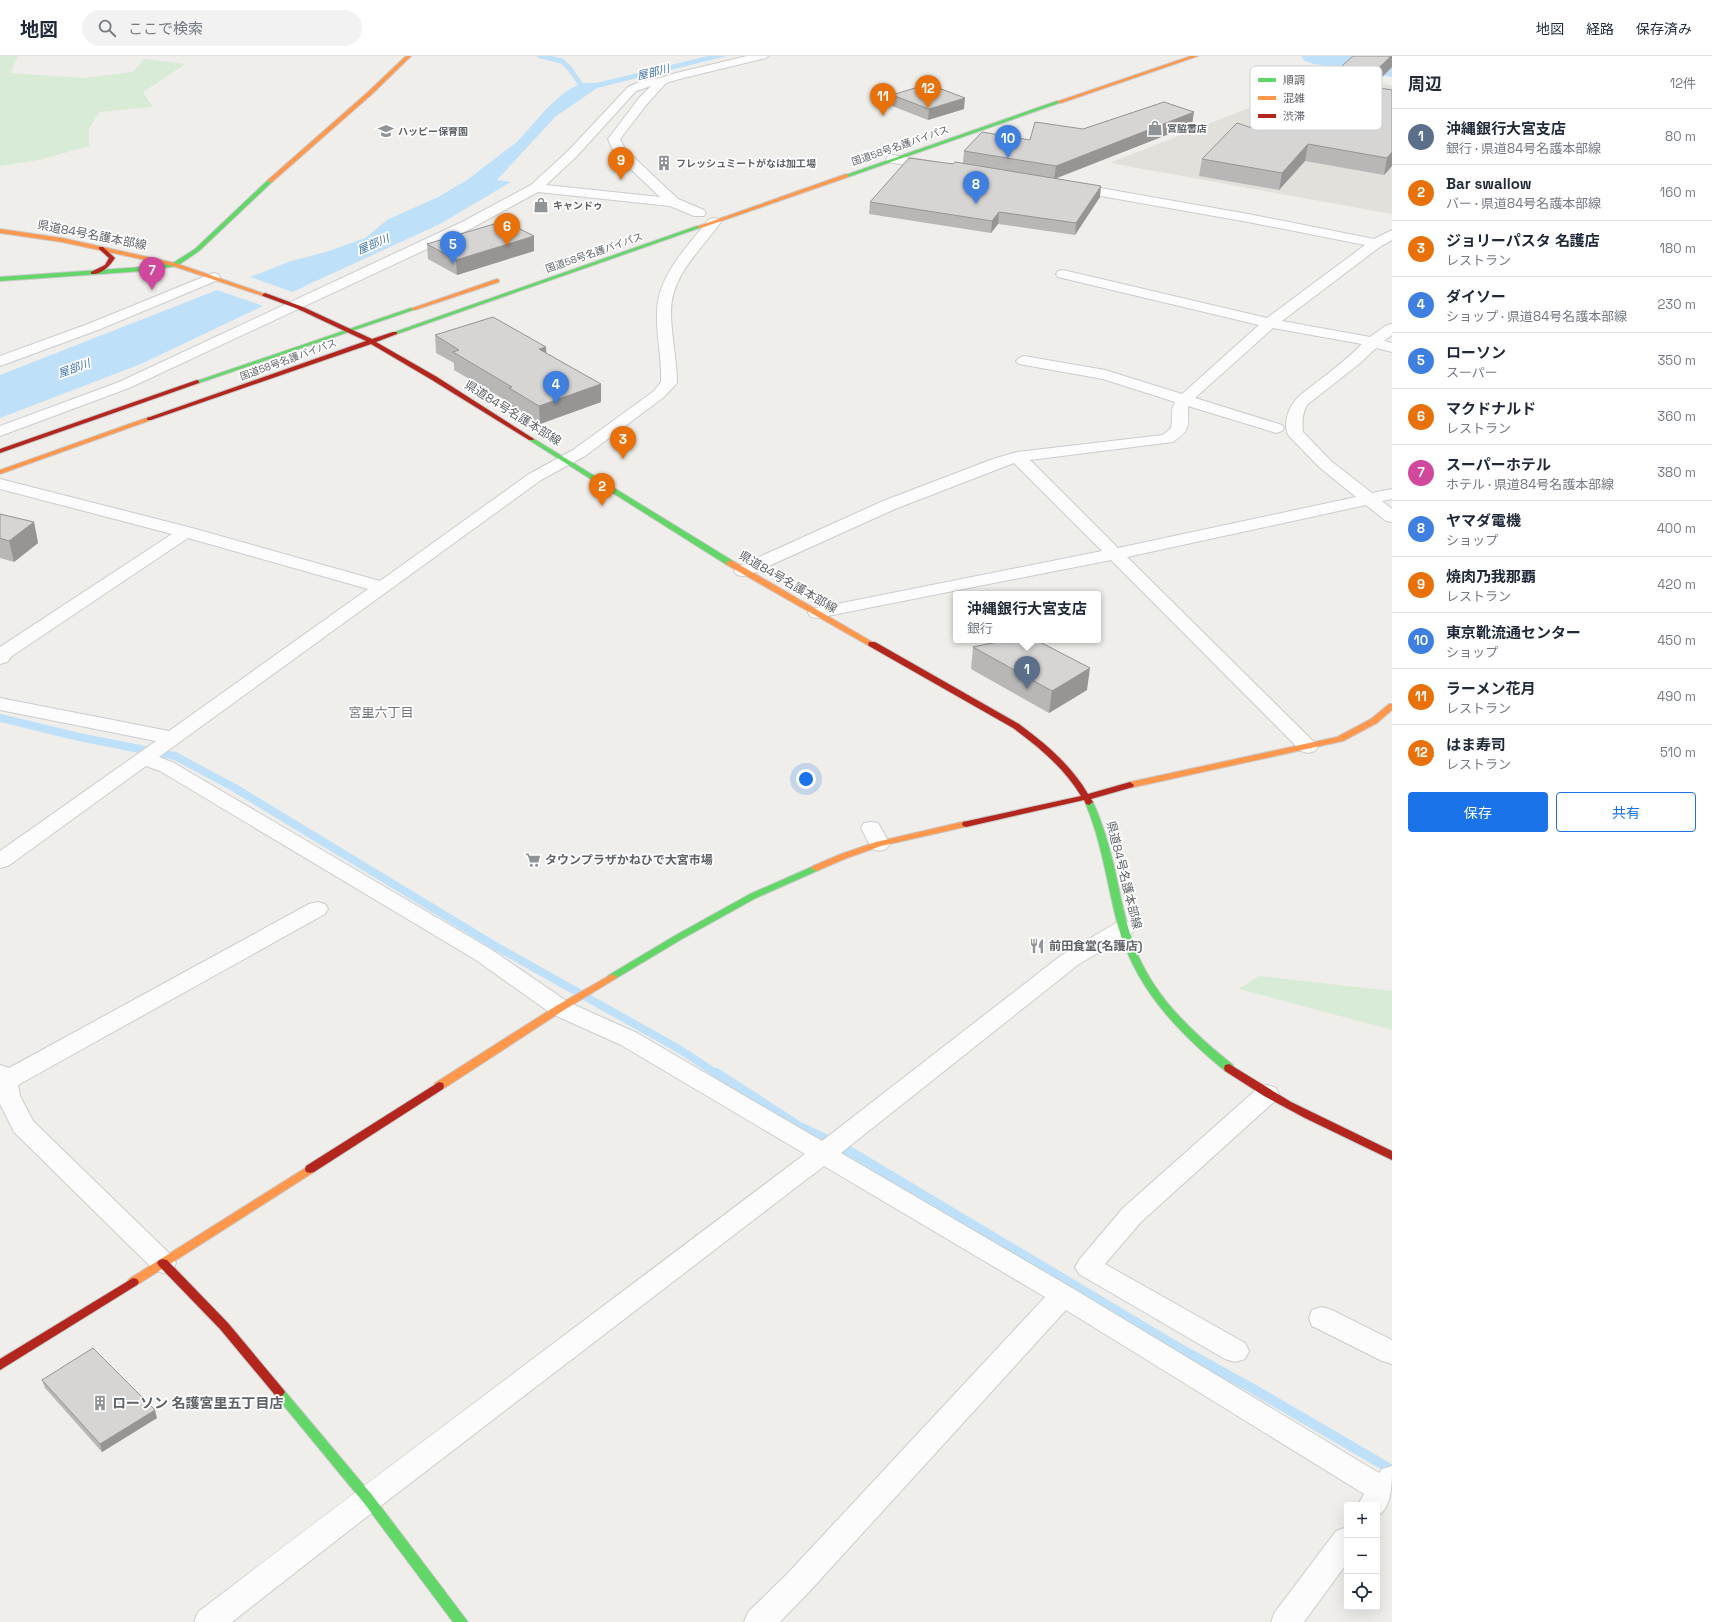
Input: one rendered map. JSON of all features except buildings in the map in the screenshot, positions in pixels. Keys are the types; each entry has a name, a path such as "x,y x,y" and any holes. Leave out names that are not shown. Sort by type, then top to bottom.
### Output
{"main road":[{"path":"0,279 143,270 175,265 197,250 290,162 370,93 409,56"},
{"name":"国道58号名護バイパス","path":"0,472 370,341 706,215 892,159 1112,83 1196,56"},
{"name":"国道58号名護バイパス","path":"684,218 706,215"},
{"name":"県道84号名護本部線","path":"0,231 62,240 175,265 291,303 349,330 400,357 743,570 999,715 1031,736 1056,757 1070,772 1087,797 1102,834 1124,928 1141,971 1164,1008 1195,1040 1233,1071 1267,1094 1392,1156"},
{"path":"93,273 105,269 111,262 112,258 102,248"},
{"name":"国道58号名護バイパス","path":"0,451 504,278"},
{"path":"0,1364 163,1263 564,1006 679,937 753,896 844,856 875,836 1087,797 1135,784 1340,739 1366,727 1382,717 1392,706"},
{"path":"163,1263 224,1326 368,1499 461,1622"}],"street":[{"path":"0,431 124,385 291,303 467,225 536,188 573,153 632,89 646,83 662,81 680,75 762,56"},
{"path":"662,81 643,101 614,139 619,151 673,202"},
{"path":"892,159 943,167"},
{"path":"1056,184 1248,218 1376,243"},
{"path":"0,862 535,477 579,453 620,424 659,394 669,382 670,356 664,311 669,286 706,215 673,202 536,188"},
{"path":"743,570 889,505 999,462 1017,457 1167,439 1180,430 1180,406 1185,399 1270,323 1376,243 1392,234"},
{"path":"1063,274 1270,323 1373,342 1392,348"},
{"path":"0,361 93,327 216,278"},
{"path":"1392,328 1373,342 1354,361 1297,407 1294,419 1295,432 1325,464 1392,517"},
{"path":"1024,361 1105,375 1276,428"},
{"path":"1017,457 1308,747"},
{"path":"0,484 186,532 382,587"},
{"path":"817,613 1116,554 1392,494"},
{"path":"0,658 5,652 186,532"},
{"path":"0,704 174,738"},
{"path":"144,759 167,767 484,955 564,1006 629,1039 821,1154 1063,1295 1384,1490"},
{"path":"163,1263 23,1126 8,1096 2,1077 317,909"},
{"path":"209,1622 368,1499 898,1096 1071,959 1124,928"},
{"path":"1236,1351 1088,1267 1132,1216 1267,1094"},
{"path":"759,1622 804,1577 1063,1295"},
{"path":"1322,1318 1392,1353"},
{"path":"1286,1622 1344,1544"}],"shaded area":[{"path":"1382,84 1392,85 1392,214 1110,163 1250,107 1250,130 1382,130"}],"green space":[{"path":"0,56 18,56 10,73 83,78 133,72 144,59 185,64 143,92 153,107 99,112 89,129 89,146 39,160 0,166"},
{"path":"1259,976 1392,991 1392,1030 1239,989"}],"water":[{"path":"708,56 727,56 597,88 555,117 497,180 511,182 440,224 141,364 0,418 0,375 291,261 326,252 365,238 387,220 438,197 467,180 518,141 547,108 565,92 581,83 596,83"}],"pier":[{"path":"248,276 295,293 266,307 214,289"}],"waterway":[{"path":"540,56 562,61 570,69 584,89"},
{"name":"屋部川","path":"1314,56 1374,66"},
{"name":"屋部川","path":"1382,67 1392,69"},
{"path":"0,718 79,737 175,756 233,787 497,947 679,1049 717,1074"},
{"path":"716,1073 798,1126 844,1148 1172,1344 1255,1390 1392,1470"}],"traffic: fast":[{"path":"846,176 1059,102"},
{"path":"0,279 143,269 175,265 197,250 270,181"},
{"path":"395,333 699,227"},
{"path":"197,382 413,309"},
{"path":"531,439 730,563"},
{"path":"1089,802 1101,832 1123,925 1130,948 1139,968 1151,988 1178,1022 1229,1068"},
{"path":"612,977 679,937 753,896 816,868"},
{"path":"279,1392 368,1499 461,1622"}],"traffic: slow":[{"path":"270,181 370,93 409,56"},
{"path":"1059,102 1196,56"},
{"path":"699,227 846,176"},
{"path":"0,231 62,240 175,265 265,295"},
{"path":"413,309 497,281"},
{"path":"0,472 149,419"},
{"path":"730,563 872,644"},
{"path":"1130,785 1340,739 1374,721 1392,706"},
{"path":"816,868 844,856 879,844 966,824"},
{"path":"439,1086 560,1008 612,977"},
{"path":"133,1282 310,1169"}],"traffic: jam":[{"path":"93,273 107,266 112,258 101,248"},
{"path":"265,295 301,308 369,340 435,378 531,439"},
{"path":"149,419 395,333"},
{"path":"0,451 197,382"},
{"path":"872,644 1016,726 1027,734 1048,751 1066,769 1089,802"},
{"path":"966,824 1087,797 1130,785"},
{"path":"1229,1068 1288,1105 1392,1156"},
{"path":"310,1169 439,1086"},
{"path":"163,1263 224,1326 279,1392"},
{"path":"0,1365 133,1282"}],"place":[{"name":"はま寿司","path":"928,108"},
{"name":"ラーメン花月","path":"883,116"},
{"name":"宮脇書店","path":"1155,128"},
{"name":"ハッピー保育園","path":"386,131"},
{"name":"東京靴流通センター","path":"1008,158"},
{"name":"フレッシュミートがなは加工場","path":"664,163"},
{"name":"焼肉乃我那覇","path":"621,180"},
{"name":"ヤマダ電機","path":"976,204"},
{"name":"キャンドゥ","path":"541,205"},
{"name":"マクドナルド","path":"507,246"},
{"name":"ローソン","path":"453,264"},
{"name":"スーパーホテル","path":"152,290"},
{"name":"ダイソー","path":"556,404"},
{"name":"ジョリーパスタ 名護店","path":"623,459"},
{"name":"Bar swallow","path":"602,506"},
{"name":"沖縄銀行大宮支店","path":"1027,689"},
{"name":"タウンプラザかねひで大宮市場","path":"533,860"},
{"name":"前田食堂(名護店)","path":"1037,946"},
{"name":"ローソン 名護宮里五丁目店","path":"100,1403"}],"district":[{"name":"宮里六丁目","path":"381,712"}]}
